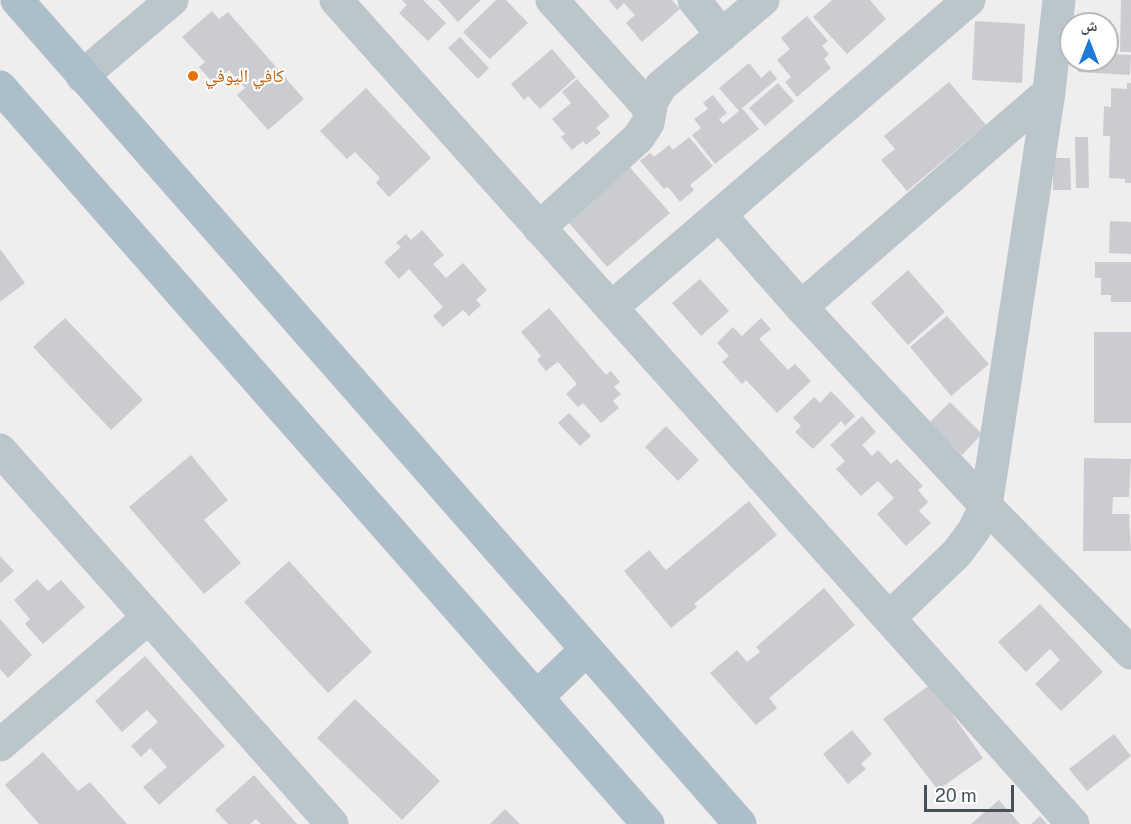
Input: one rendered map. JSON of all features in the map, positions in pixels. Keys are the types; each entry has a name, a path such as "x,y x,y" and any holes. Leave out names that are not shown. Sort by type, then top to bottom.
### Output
{"main road":[{"path":"17,0 740,824"},
{"path":"0,87 648,824"},
{"path":"537,697 586,650"}],"street":[{"path":"82,76 172,0"},
{"path":"336,0 1073,824"},
{"path":"552,0 650,109"},
{"path":"694,0 722,35"},
{"path":"539,228 638,138 648,123 650,109 661,86 764,0"},
{"path":"611,308 969,0"},
{"path":"889,618 957,553 974,530 986,506 1049,92 1059,0"},
{"path":"801,307 1049,92"},
{"path":"720,215 801,307 986,506 1131,653"},
{"path":"0,450 332,824"},
{"path":"0,745 148,618"}],"building":[{"path":"402,0 423,0 446,23 428,41 399,13 407,5"},
{"path":"438,0 481,0 458,22"},
{"path":"496,0 506,0 528,23 490,59 463,32"},
{"path":"609,0 672,0 680,9 642,42 626,23 635,15 624,3 617,10"},
{"path":"832,0 870,0 886,19 847,54 813,17"},
{"path":"1121,0 1131,0 1131,52 1120,52"},
{"path":"212,11 219,19 228,12 304,99 268,130 237,95 245,88 229,70 213,83 199,67 205,62 182,37"},
{"path":"807,16 828,41 822,46 829,54 824,59 831,68 797,97 785,82 791,77 777,60 790,49 781,38"},
{"path":"975,21 1025,24 1022,83 972,80"},
{"path":"460,37 489,68 478,79 448,48"},
{"path":"552,49 576,77 540,109 528,96 524,100 511,84"},
{"path":"1119,54 1131,55 1130,75 1078,72 1119,72"},
{"path":"749,63 761,78 770,70 777,79 742,108 759,129 715,164 692,135 701,128 694,119 708,109 703,103 713,95 727,113 719,119 723,124 739,111 719,88"},
{"path":"577,79 610,116 596,128 601,133 586,145 583,141 572,150 561,137 565,134 552,119 571,103 562,92"},
{"path":"949,82 986,125 907,191 881,160 895,149 884,136"},
{"path":"778,83 794,101 765,126 749,108"},
{"path":"1127,83 1131,83 1131,183 1125,183 1125,179 1109,178 1110,136 1103,136 1104,106 1111,107 1111,88 1127,89"},
{"path":"366,88 431,158 389,197 376,183 380,178 355,152 347,159 320,131"},
{"path":"689,137 713,166 690,185 694,190 680,202 668,187 664,189 640,161 650,153 654,157 669,145 673,150"},
{"path":"1075,137 1088,137 1089,188 1076,188"},
{"path":"1053,158 1070,158 1071,190 1053,190"},
{"path":"626,163 670,213 607,267 564,217"},
{"path":"1110,221 1131,222 1131,254 1109,253"},
{"path":"422,230 444,255 433,264 446,278 463,263 487,290 476,300 481,305 469,316 463,310 443,327 433,316 443,307 409,269 399,279 384,262 401,247 396,243 406,234 411,240"},
{"path":"0,249 25,283 0,302"},
{"path":"1095,262 1131,262 1131,302 1111,302 1111,295 1101,295 1101,278 1095,278"},
{"path":"908,270 945,312 908,345 871,303"},
{"path":"700,279 729,311 701,336 672,303"},
{"path":"549,308 606,375 611,371 620,382 614,387 621,394 613,401 619,408 601,423 583,403 578,407 566,394 577,384 558,362 546,371 537,360 541,356 521,332"},
{"path":"947,316 989,364 951,396 910,347"},
{"path":"65,318 143,400 111,430 33,347"},
{"path":"761,318 771,329 759,339 788,370 795,364 811,381 777,413 746,380 742,384 722,362 729,356 717,343 733,327 742,336"},
{"path":"1094,332 1131,332 1131,423 1094,423"},
{"path":"831,391 855,416 845,426 841,421 813,449 795,432 801,426 793,418 814,397 820,403"},
{"path":"950,402 982,434 962,455 929,423"},
{"path":"569,413 591,436 580,446 558,423"},
{"path":"862,416 876,432 862,445 872,456 878,450 891,464 897,459 923,486 918,490 928,502 919,511 931,523 906,546 877,514 894,498 878,481 861,496 836,469 845,461 830,445"},
{"path":"666,426 699,460 678,481 645,447"},
{"path":"191,455 228,500 204,520 241,563 204,594 129,507"},
{"path":"1084,458 1131,459 1129,497 1113,497 1112,514 1129,514 1131,551 1083,551"},
{"path":"749,501 777,535 694,604 697,607 671,628 624,571 649,550 666,570"},
{"path":"0,556 14,571 0,583"},
{"path":"289,561 372,652 328,693 244,602"},
{"path":"37,579 48,591 61,580 85,607 43,644 25,624 30,619 14,600"},
{"path":"824,588 855,625 769,698 777,708 756,725 710,673 737,650 747,662 760,652 756,647"},
{"path":"1040,604 1103,672 1061,711 1035,684 1060,660 1050,649 1026,672 998,642"},
{"path":"0,619 32,655 8,678 0,669"},
{"path":"145,656 225,746 159,805 143,787 167,767 150,748 141,757 131,746 158,722 147,710 122,732 95,701"},
{"path":"931,684 983,758 938,790 883,719"},
{"path":"355,699 440,781 402,820 317,738"},
{"path":"852,730 872,754 861,764 866,769 848,784 823,754"},
{"path":"1114,734 1131,756 1087,791 1069,769"},
{"path":"43,752 78,791 90,782 127,824 39,824 5,785"},
{"path":"254,775 297,824 261,824 256,819 250,824 228,824 215,810"},
{"path":"999,800 1020,824 971,824"},
{"path":"505,809 520,824 490,824"},
{"path":"1040,816 1047,824 1031,824"}],"place":[{"name":"كافي اليوفي","path":"193,76"}]}
